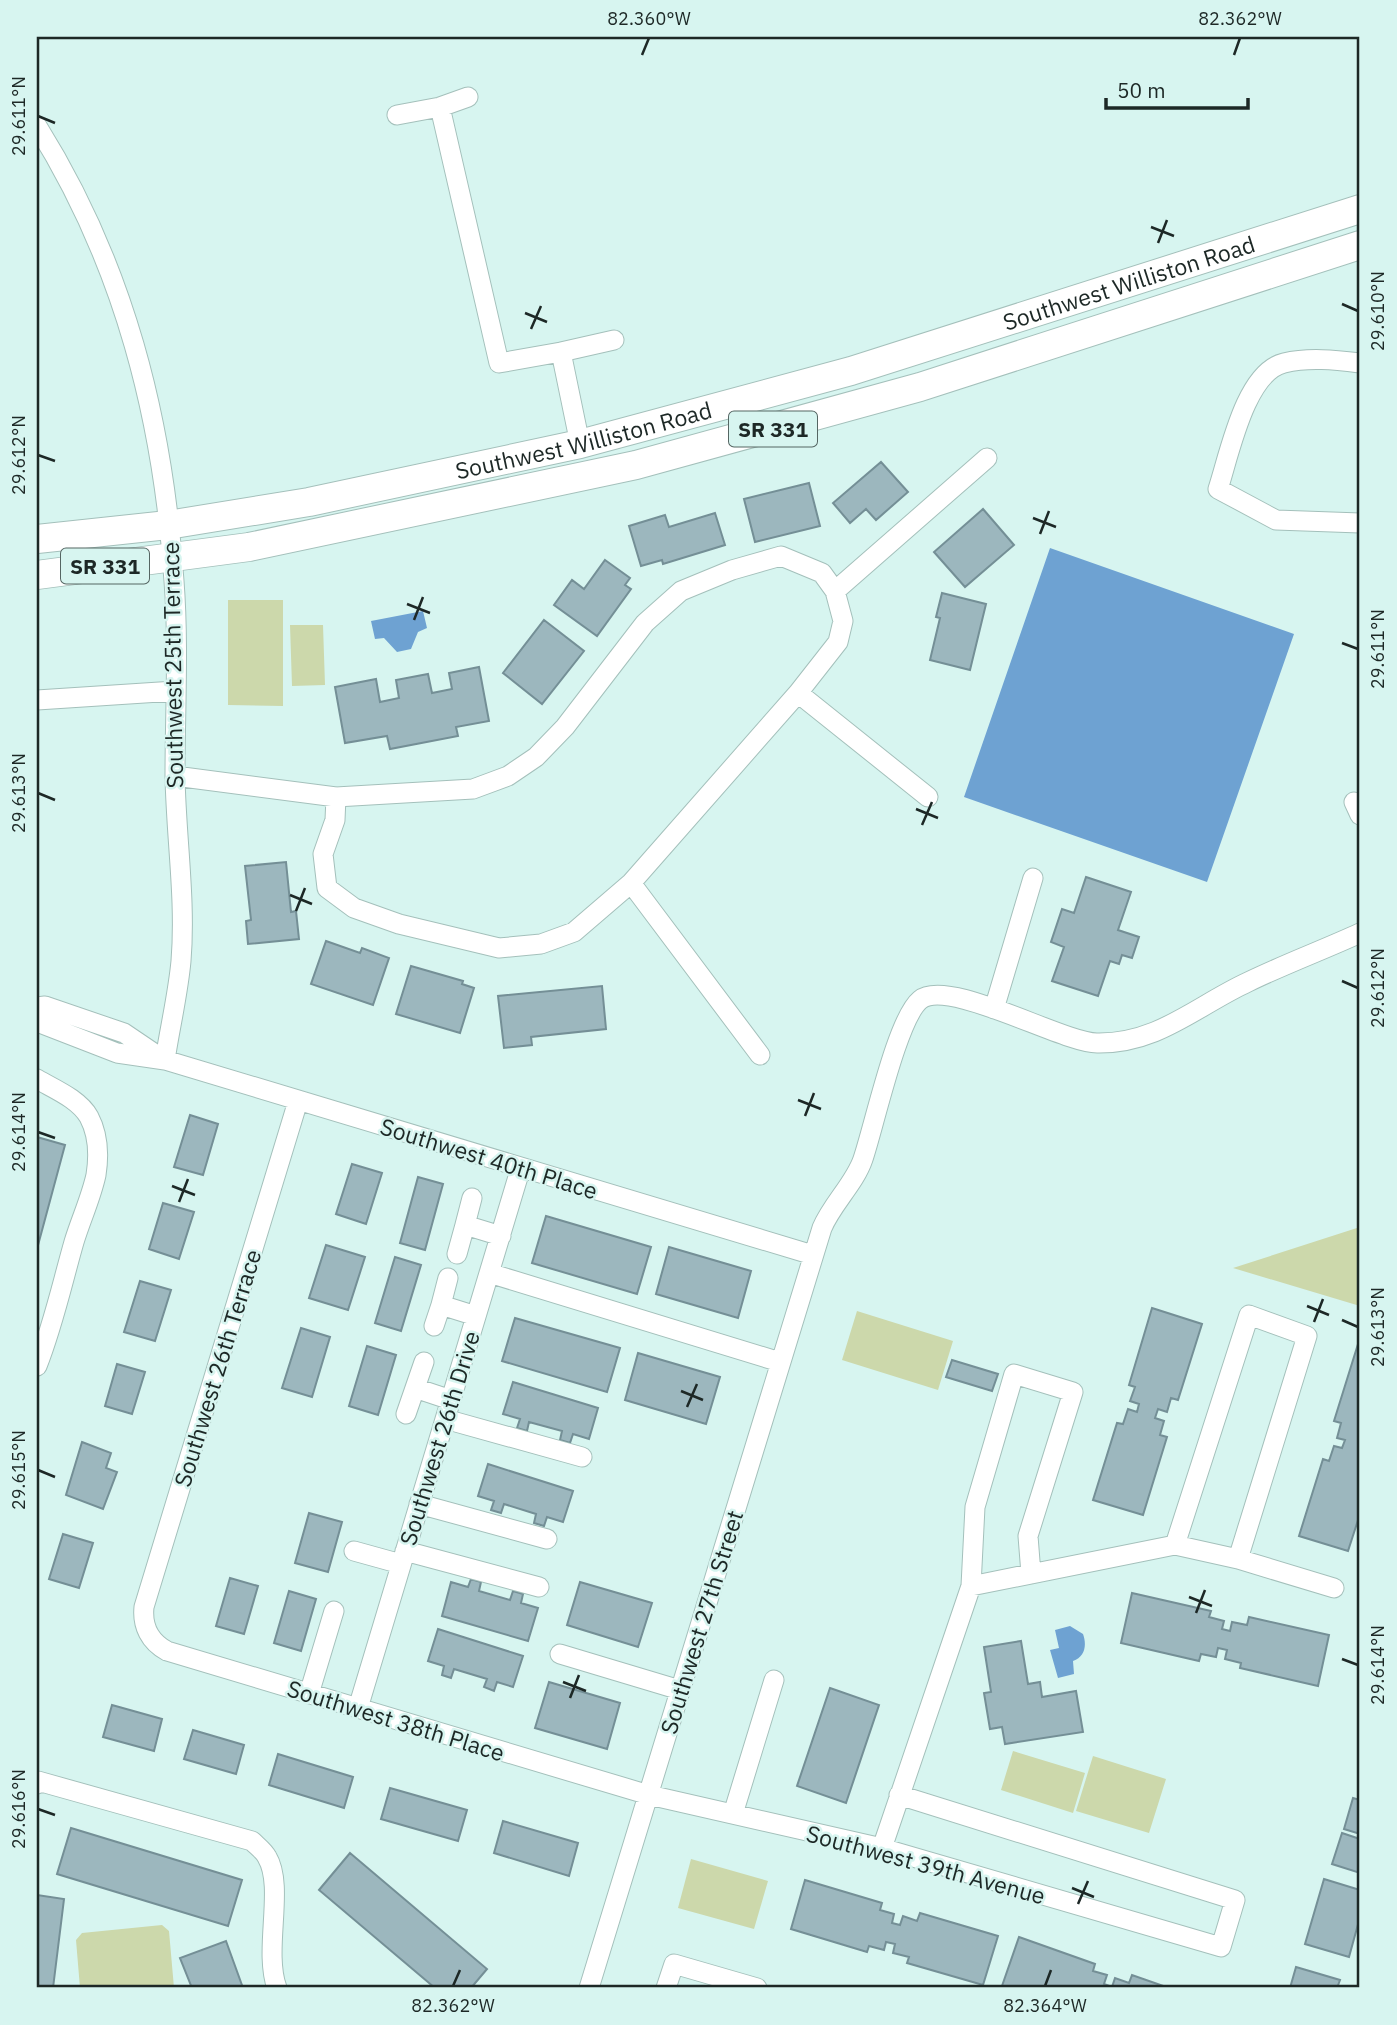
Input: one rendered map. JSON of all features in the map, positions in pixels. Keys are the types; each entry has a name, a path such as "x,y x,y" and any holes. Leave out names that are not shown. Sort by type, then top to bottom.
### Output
{"highway":[{"name":"Southwest Williston Road","path":"37,539 168,525 309,502 580,444 864,367 1360,209"},
{"name":"Southwest Williston Road","path":"37,575 249,547 527,490 723,442 932,383 1360,245"}],"street":[{"path":"397,115 440,107 468,97"},
{"path":"440,107 499,363 614,340"},
{"name":"Southwest 25th Terrace","path":"37,126 90,222 113,275 131,329 150,406 168,525 172,558 181,950 165,1060"},
{"path":"561,352 580,444"},
{"path":"1360,363 1322,358 1281,363 1252,388 1218,489 1276,520 1360,523"},
{"path":"835,591 987,458"},
{"path":"175,776 335,797 473,789 508,776 536,757 565,727 645,623 681,592 732,570 781,556 822,573 835,591 843,621 838,642 798,693 631,883 574,932 541,944 499,948 399,924 354,908 327,888 323,854 335,820 335,797"},
{"path":"37,700 175,691"},
{"path":"798,693 928,797"},
{"path":"994,1009 1033,878"},
{"path":"631,883 760,1055"},
{"name":"Southwest 27th Street","path":"589,1988 813,1255 830,1210 862,1163 905,1023 920,999 936,994 994,1009 1095,1043 1146,1038 1247,982 1360,933"},
{"name":"Southwest 40th Place","path":"37,1007 45,1006 124,1034 165,1060"},
{"name":"Southwest 40th Place","path":"37,1022 117,1053 165,1060 813,1255"},
{"path":"37,1079 75,1103 88,1116 96,1137 97,1152 89,1200 75,1240 52,1329 37,1366"},
{"name":"Southwest 26th Terrace","path":"149,1635 144,1607 298,1101"},
{"name":"Southwest 26th Drive","path":"358,1708 521,1167"},
{"path":"457,1254 472,1198"},
{"path":"465,1225 500,1236"},
{"path":"489,1273 780,1362"},
{"path":"434,1326 448,1278"},
{"path":"441,1306 476,1316"},
{"path":"1175,1545 1249,1315 1307,1336 1238,1559"},
{"path":"406,1415 424,1362"},
{"path":"882,1848 971,1586 975,1507 1014,1374 1073,1392 1028,1536 1031,1574"},
{"path":"415,1388 448,1409 582,1457"},
{"path":"419,1504 547,1539"},
{"path":"971,1586 1175,1545 1238,1559 1334,1588"},
{"path":"354,1551 403,1558 539,1587"},
{"path":"309,1694 334,1611"},
{"name":"Southwest 38th Place","path":"149,1635 167,1651 649,1795"},
{"path":"561,1654 680,1690"},
{"path":"733,1814 774,1680"},
{"path":"37,1784 38,1781 252,1841 268,1857 274,1878 271,1971 277,1988"},
{"name":"Southwest 39th Avenue","path":"649,1795 882,1848 1221,1947 1234,1900 899,1795"},
{"path":"666,1988 674,1964 757,1988"}],"green space":[{"path":"228,600 283,600 283,706 228,705"},
{"path":"290,625 323,625 325,685 292,686"},
{"path":"1360,1227 1360,1306 1233,1268"},
{"path":"857,1311 953,1341 938,1390 842,1360"},
{"path":"1013,1751 1085,1773 1073,1813 1001,1790"},
{"path":"1093,1756 1166,1779 1149,1833 1076,1811"},
{"path":"691,1859 768,1881 754,1929 678,1908"},
{"path":"162,1925 169,1931 174,1988 80,1988 76,1940 82,1933"}],"water":[{"path":"1050,548 1294,634 1207,882 964,797"},
{"path":"423,611 427,628 418,632 411,649 397,652 384,638 375,639 371,621"},
{"path":"1070,1626 1083,1634 1084,1650 1080,1657 1073,1661 1074,1674 1058,1678 1050,1650 1059,1648 1055,1630"}],"building":[{"path":"881,462 908,492 876,520 866,509 850,523 833,503"},
{"path":"809,483 820,526 755,542 744,499"},
{"path":"983,509 1014,545 965,587 934,552"},
{"path":"715,513 725,545 663,564 662,560 641,566 629,526 665,515 669,527"},
{"path":"605,560 630,578 625,585 631,589 597,636 554,605 572,580 584,589"},
{"path":"942,593 986,604 970,670 930,660 940,618 936,617"},
{"path":"544,620 584,651 542,704 503,673"},
{"path":"479,667 489,721 456,727 458,736 390,749 387,736 345,743 335,687 376,679 380,702 399,698 396,680 428,674 432,693 452,689 449,673"},
{"path":"286,862 291,912 296,911 299,939 248,944 246,921 251,920 245,866"},
{"path":"1086,877 1131,892 1118,930 1139,937 1132,958 1122,955 1119,964 1110,961 1098,996 1052,981 1064,947 1051,942 1062,909 1074,913"},
{"path":"326,941 360,953 362,948 389,958 373,1005 311,984"},
{"path":"411,966 463,981 462,984 474,988 460,1033 396,1014"},
{"path":"602,986 606,1029 531,1037 532,1045 504,1048 498,996"},
{"path":"190,1115 218,1124 203,1175 174,1167"},
{"path":"37,1137 65,1145 37,1249"},
{"path":"352,1164 382,1173 366,1224 336,1214"},
{"path":"418,1177 443,1184 425,1250 400,1243"},
{"path":"163,1203 194,1212 179,1259 149,1249"},
{"path":"546,1216 651,1247 637,1294 532,1263"},
{"path":"326,1245 365,1257 348,1310 309,1298"},
{"path":"669,1247 751,1271 738,1318 656,1294"},
{"path":"395,1257 421,1265 401,1331 375,1323"},
{"path":"140,1281 171,1290 155,1341 124,1332"},
{"path":"1152,1308 1202,1324 1178,1400 1171,1398 1167,1412 1158,1409 1155,1418 1164,1421 1160,1435 1167,1437 1143,1515 1093,1500 1117,1423 1123,1424 1128,1409 1137,1412 1139,1404 1130,1401 1135,1387 1129,1385"},
{"path":"515,1318 620,1348 607,1392 502,1361"},
{"path":"301,1328 330,1337 312,1397 282,1388"},
{"path":"1358,1344 1360,1514 1348,1551 1299,1536 1323,1459 1329,1461 1334,1446 1342,1448 1345,1440 1337,1438 1341,1423 1334,1421"},
{"path":"367,1346 396,1355 378,1415 349,1406"},
{"path":"638,1353 720,1377 706,1424 625,1400"},
{"path":"952,1360 998,1374 992,1391 946,1377"},
{"path":"117,1364 145,1372 132,1414 105,1406"},
{"path":"513,1382 598,1408 589,1439 573,1434 570,1443 560,1440 562,1431 529,1422 527,1431 517,1428 520,1419 503,1414"},
{"path":"82,1442 111,1453 106,1468 117,1472 103,1509 66,1495"},
{"path":"488,1464 573,1491 563,1522 547,1517 544,1526 534,1523 536,1514 504,1504 501,1513 491,1510 494,1501 478,1496"},
{"path":"309,1513 342,1522 328,1572 295,1563"},
{"path":"63,1534 93,1543 79,1588 49,1579"},
{"path":"230,1578 258,1586 244,1634 216,1626"},
{"path":"471,1579 481,1582 479,1591 510,1600 513,1591 523,1594 521,1603 538,1608 528,1641 442,1616 451,1582 468,1587"},
{"path":"580,1582 652,1603 638,1647 567,1625"},
{"path":"289,1591 316,1599 301,1651 274,1643"},
{"path":"1132,1593 1211,1611 1209,1617 1224,1621 1222,1629 1230,1631 1232,1622 1247,1625 1249,1617 1329,1635 1318,1686 1240,1668 1241,1663 1225,1659 1227,1650 1218,1648 1216,1657 1201,1654 1199,1661 1121,1643"},
{"path":"438,1629 523,1656 513,1687 497,1682 494,1691 484,1687 487,1679 454,1669 451,1678 442,1675 444,1666 428,1661"},
{"path":"1021,1641 1028,1684 1040,1682 1042,1697 1076,1691 1083,1732 1005,1744 1002,1727 990,1729 984,1693 991,1692 984,1647"},
{"path":"549,1682 620,1703 607,1749 535,1728"},
{"path":"830,1688 879,1705 846,1803 797,1786"},
{"path":"112,1705 162,1719 154,1751 103,1737"},
{"path":"193,1730 244,1745 236,1774 184,1759"},
{"path":"278,1754 353,1777 344,1808 269,1785"},
{"path":"390,1788 467,1810 458,1841 381,1819"},
{"path":"1353,1798 1360,1800 1360,1834 1344,1829"},
{"path":"503,1821 578,1843 569,1876 494,1853"},
{"path":"71,1828 242,1880 228,1926 57,1874"},
{"path":"1342,1833 1360,1839 1360,1873 1332,1864"},
{"path":"350,1853 487,1969 471,1988 435,1988 319,1890"},
{"path":"1324,1879 1360,1890 1360,1917 1349,1957 1305,1944"},
{"path":"805,1880 882,1903 880,1910 894,1914 892,1923 900,1925 903,1916 917,1921 920,1913 998,1936 983,1985 907,1963 909,1957 893,1953 895,1944 886,1942 884,1950 869,1946 867,1952 791,1929"},
{"path":"37,1895 64,1899 53,1988 37,1988"},
{"path":"1019,1937 1095,1964 1093,1971 1107,1975 1104,1984 1112,1987 1115,1978 1129,1983 1132,1975 1169,1988 1002,1986"},
{"path":"226,1941 243,1988 192,1988 180,1958"},
{"path":"1296,1967 1340,1980 1337,1988 1290,1988"}]}
